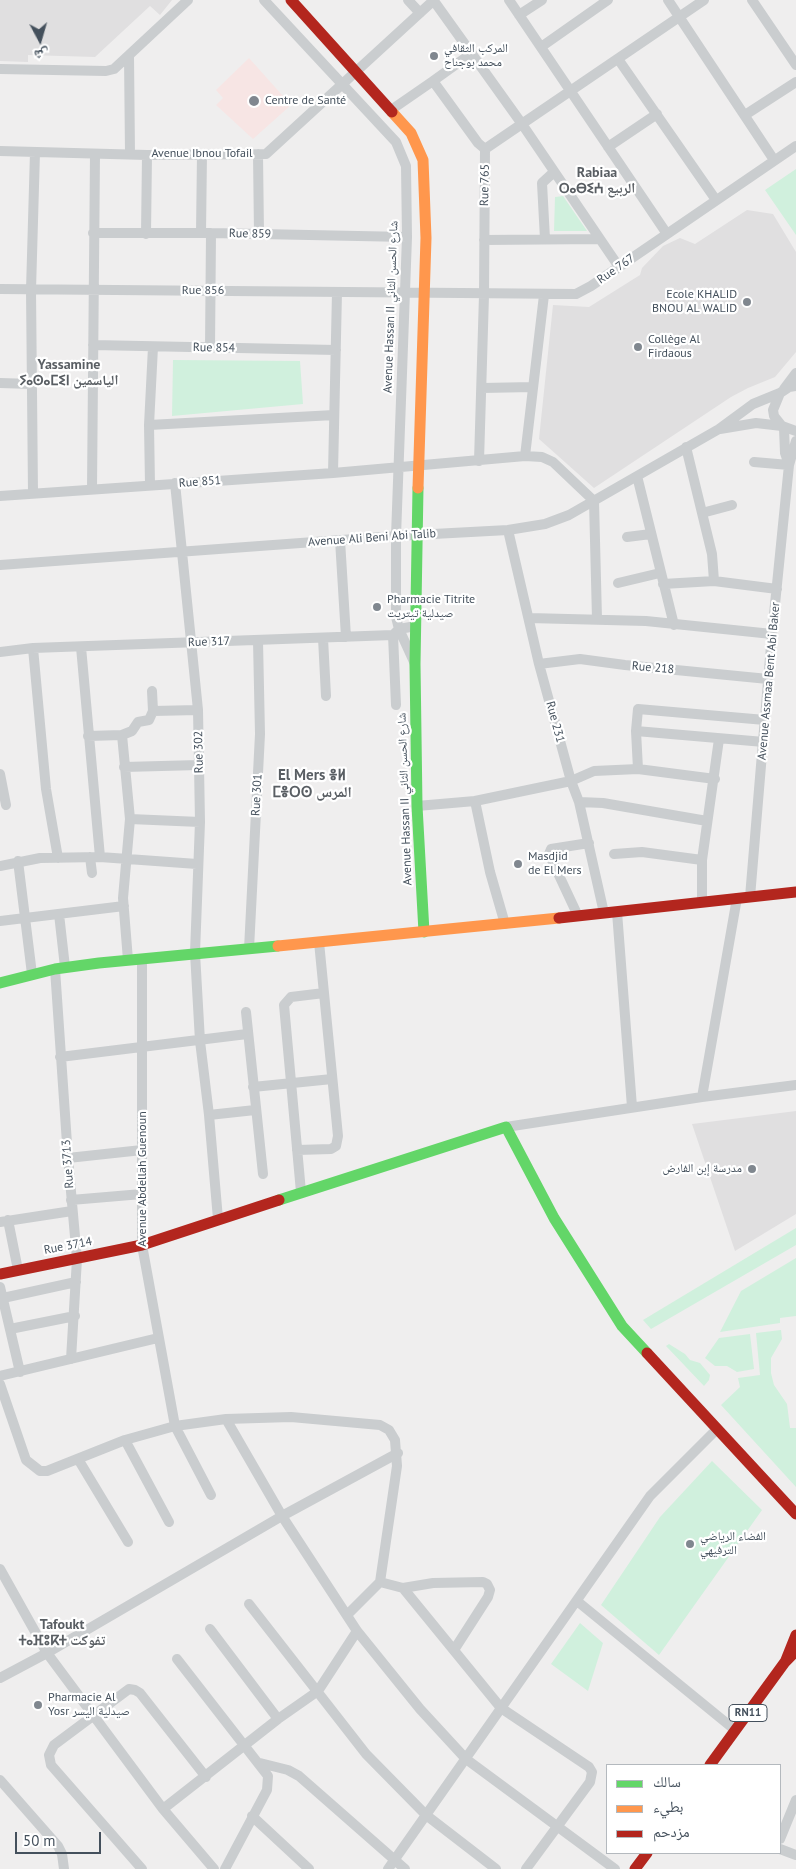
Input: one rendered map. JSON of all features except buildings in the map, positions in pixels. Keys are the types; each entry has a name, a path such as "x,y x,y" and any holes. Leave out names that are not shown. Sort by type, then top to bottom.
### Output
{"street":[{"path":"0,69 106,71 120,66 188,0"},
{"name":"Avenue Hassan II شارع الحسن الثاني","path":"264,0 396,142 403,156 407,182 407,237 396,536 396,632 415,664"},
{"name":"Avenue Hassan II شارع الحسن الثاني","path":"291,0 412,133 423,160 424,294 416,534 415,664 417,806 424,932"},
{"path":"408,0 420,13"},
{"path":"434,0 522,124 619,267"},
{"name":"Avenue Ibnou Tofail","path":"0,151 147,155 266,154 434,0"},
{"path":"509,0 667,234"},
{"path":"519,15 542,0"},
{"path":"668,0 774,160"},
{"name":"Rue 765","path":"479,461 484,295 485,149 704,0"},
{"path":"752,0 796,65"},
{"path":"541,47 606,1"},
{"path":"392,110 472,53"},
{"path":"129,56 130,154"},
{"path":"618,59 716,200"},
{"path":"433,81 478,143 485,149"},
{"path":"745,115 796,82"},
{"path":"608,147 657,114"},
{"name":"Rue 767","path":"405,293 484,295 576,294 591,286 796,146"},
{"path":"32,493 31,290 35,152"},
{"path":"92,488 92,290 95,154"},
{"path":"202,154 211,291 210,348"},
{"path":"258,154 259,234"},
{"path":"146,234 147,155"},
{"path":"544,239 542,183 554,172"},
{"name":"Rue 859","path":"93,233 407,237"},
{"path":"484,240 599,239"},
{"name":"Rue 856","path":"0,290 405,293"},
{"path":"333,473 337,292"},
{"path":"525,456 544,295"},
{"name":"Rue 854","path":"93,345 336,350"},
{"path":"150,485 149,425 153,347"},
{"path":"782,391 796,373"},
{"path":"0,383 32,384"},
{"name":"Avenue Ali Beni Abi Talib","path":"0,565 416,534 508,530 558,521 719,429 753,404 796,386"},
{"path":"482,388 533,387"},
{"name":"Avenue Assmaa Bent Abi Baker","path":"782,391 773,410 774,416 783,427 785,453 789,465"},
{"path":"149,425 334,415"},
{"name":"Avenue Ali Beni Abi Talib","path":"719,429 744,424 783,427 796,431"},
{"name":"Avenue Assmaa Bent Abi Baker","path":"750,897 772,634 789,465 796,441"},
{"path":"686,448 712,554 714,581"},
{"name":"Rue 851","path":"0,496 92,488 400,468 525,456 542,457 552,462 594,500"},
{"path":"754,462 789,465"},
{"path":"637,476 674,625"},
{"name":"Rue 302","path":"175,483 181,551 193,642 198,710 200,822 195,954 200,1041 209,1115 218,1219"},
{"path":"594,500 596,620"},
{"path":"702,513 732,505"},
{"name":"Rue 231","path":"508,530 539,664 571,782 579,802 604,913"},
{"path":"627,537 652,534"},
{"path":"340,540 346,637"},
{"path":"618,583 660,572"},
{"path":"663,584 714,581 777,589"},
{"path":"529,618 646,621 772,634"},
{"name":"Rue 317","path":"0,652 33,648 346,637 396,632 416,626"},
{"path":"396,632 396,705"},
{"path":"323,638 326,696"},
{"name":"Rue 301","path":"250,949 260,734 258,641"},
{"path":"81,647 95,857 92,874"},
{"path":"33,648 46,789 58,858"},
{"name":"Rue 218","path":"539,664 580,659 625,666 768,679"},
{"path":"88,736 122,735 132,731 138,722 149,720 153,711 152,691"},
{"path":"638,769 636,731 637,711 640,709 765,720"},
{"path":"153,711 198,710"},
{"path":"636,731 764,742"},
{"path":"122,735 130,819 124,906 128,960"},
{"path":"702,902 702,860 715,779 719,739"},
{"path":"124,767 199,765"},
{"path":"417,806 475,801 571,782 594,771 638,769 715,779"},
{"path":"0,774 6,805"},
{"path":"475,801 487,858 505,924"},
{"path":"579,802 603,803 707,821"},
{"path":"130,819 200,822"},
{"path":"578,916 549,854 552,849 589,843"},
{"path":"614,854 642,852 702,860"},
{"path":"0,866 18,861 95,857 197,864"},
{"path":"18,861 32,974"},
{"path":"0,983 60,968 142,958 505,924 796,892"},
{"path":"702,1097 737,898"},
{"path":"0,922 124,906"},
{"path":"617,912 632,1108"},
{"name":"Rue 3713","path":"59,914 60,1057 77,1259 71,1359"},
{"path":"297,1150 331,1149 336,1146 338,1136 319,942"},
{"name":"Avenue Abdellah Guenoun","path":"142,958 142,1245 175,1426 211,1494"},
{"path":"301,1192 290,1083 285,1001 291,997 324,993"},
{"path":"246,1012 263,1174"},
{"path":"60,1057 247,1034"},
{"path":"253,1087 332,1079"},
{"path":"796,1085 702,1097 506,1127 554,1218 622,1326 796,1514"},
{"path":"209,1115 255,1110"},
{"name":"Rue 3714","path":"0,1274 142,1245 506,1127"},
{"path":"68,1158 142,1150"},
{"path":"71,1200 142,1194"},
{"path":"18,1270 4,1221 72,1211"},
{"path":"3,1298 76,1282"},
{"path":"0,1287 20,1372"},
{"path":"10,1329 75,1316"},
{"path":"0,1376 158,1338"},
{"path":"0,1384 26,1460 40,1471 47,1471 78,1460 125,1440 175,1426 226,1419 291,1417 380,1424 389,1430 395,1440 398,1452 380,1582 347,1615"},
{"path":"226,1419 282,1516 357,1630 420,1709 466,1759 615,1869"},
{"path":"388,1869 650,1496 716,1429"},
{"path":"125,1440 169,1522"},
{"path":"0,1678 47,1653 282,1516 398,1452"},
{"path":"78,1460 128,1542"},
{"path":"0,1569 47,1653 93,1717 164,1809 214,1869"},
{"path":"380,1582 403,1588 433,1583 483,1582 487,1584 490,1590 488,1597 454,1650"},
{"path":"403,1588 501,1708 589,1767 593,1776 526,1869"},
{"path":"578,1601 735,1730"},
{"path":"249,1604 366,1754 426,1815 496,1869"},
{"path":"210,1629 278,1719"},
{"path":"164,1809 244,1745 318,1691 357,1630"},
{"name":"RN11","path":"785,1662 796,1635"},
{"name":"RN11","path":"711,1764 785,1662 796,1651"},
{"path":"178,1659 260,1763 269,1783 268,1790 252,1816 225,1869"},
{"path":"142,1869 50,1765 49,1755 54,1745 129,1689 135,1690 140,1693 206,1777"},
{"path":"260,1763 288,1770 300,1776 405,1869"},
{"path":"0,1780 58,1846 62,1854 64,1869"},
{"path":"781,1837 796,1800"},
{"path":"252,1816 309,1869"},
{"path":"781,1849 796,1855"},
{"path":"635,1869 646,1854"}],"shaded area":[{"path":"0,0 172,0 160,15 150,6 95,57 28,55 28,62 0,61"},
{"name":"Centre de Santé","path":"249,58 291,105 253,139 216,105 223,98 216,90"},
{"name":"Collège Al Firdaous","path":"747,210 773,214 796,252 796,352 775,377 731,397 594,488 539,439 553,305 589,307 640,275 642,268 663,246 680,238 695,244"},
{"name":"مدرسة إبن الفارض","path":"796,1111 796,1214 735,1251 692,1124"}],"green space":[{"path":"796,169 796,235 765,190"},
{"path":"563,196 587,231 554,231 555,197"},
{"path":"173,360 300,361 303,404 172,416"},
{"path":"796,1228 796,1245 651,1329 643,1320"},
{"path":"796,1258 796,1316 780,1318 780,1323 720,1332 741,1291"},
{"path":"781,1330 782,1339 771,1358 771,1373 774,1385 787,1404 790,1428 796,1428 796,1487 721,1405 740,1387 738,1378 760,1375 756,1333"},
{"path":"750,1334 754,1369 737,1372 727,1366 715,1366 705,1358 719,1338"},
{"path":"669,1344 685,1354 690,1360 700,1363 710,1375 709,1380 704,1386 666,1346"},
{"name":"الفضاء الرياضي الترفيهي","path":"712,1461 762,1510 659,1655 601,1605 660,1517"},
{"path":"580,1623 603,1643 588,1691 551,1664"}],"traffic: fast":[{"path":"418,488 415,664 417,806 424,932"},
{"path":"0,983 55,969 99,963 278,946"},
{"path":"279,1200 506,1127 554,1218 622,1326 647,1353"}],"traffic: slow":[{"path":"392,112 411,133 423,160 426,238 418,488"},
{"path":"278,946 559,918"}],"traffic: jam":[{"path":"291,0 392,112"},
{"path":"559,918 796,892"},
{"path":"0,1274 142,1245 279,1200"},
{"path":"647,1353 796,1514"},
{"path":"786,1660 796,1635"},
{"path":"711,1764 785,1662 796,1651"},
{"path":"635,1869 646,1854"}],"place":[{"name":"المركب الثقافي محمد بوجناح","path":"434,56"},
{"name":"Centre de Santé","path":"254,101"},
{"name":"Ecole KHALID BNOU AL WALID","path":"747,302"},
{"name":"Collège Al Firdaous","path":"638,347"},
{"name":"Pharmacie Titrite صيدلية تيتريت","path":"377,607"},
{"name":"Masdjid de El Mers","path":"518,864"},
{"name":"مدرسة إبن الفارض","path":"752,1169"},
{"name":"الفضاء الرياضي الترفيهي","path":"690,1544"},
{"name":"Pharmacie Al Yosr صيدلية اليسر","path":"38,1705"}],"district":[{"name":"Rabiaa ⵔⴰⴱⵉⵄ الربيع","path":"597,182"},
{"name":"Yassamine ⵢⴰⵙⴰⵎⵉⵏ الياسمين","path":"69,374"},
{"name":"El Mers ⴻⵍ ⵎⴻⵔⵙ المرس","path":"312,784"},
{"name":"Tafoukt ⵜⴰⴼⵓⴽⵜ تفوكت","path":"62,1634"}]}
